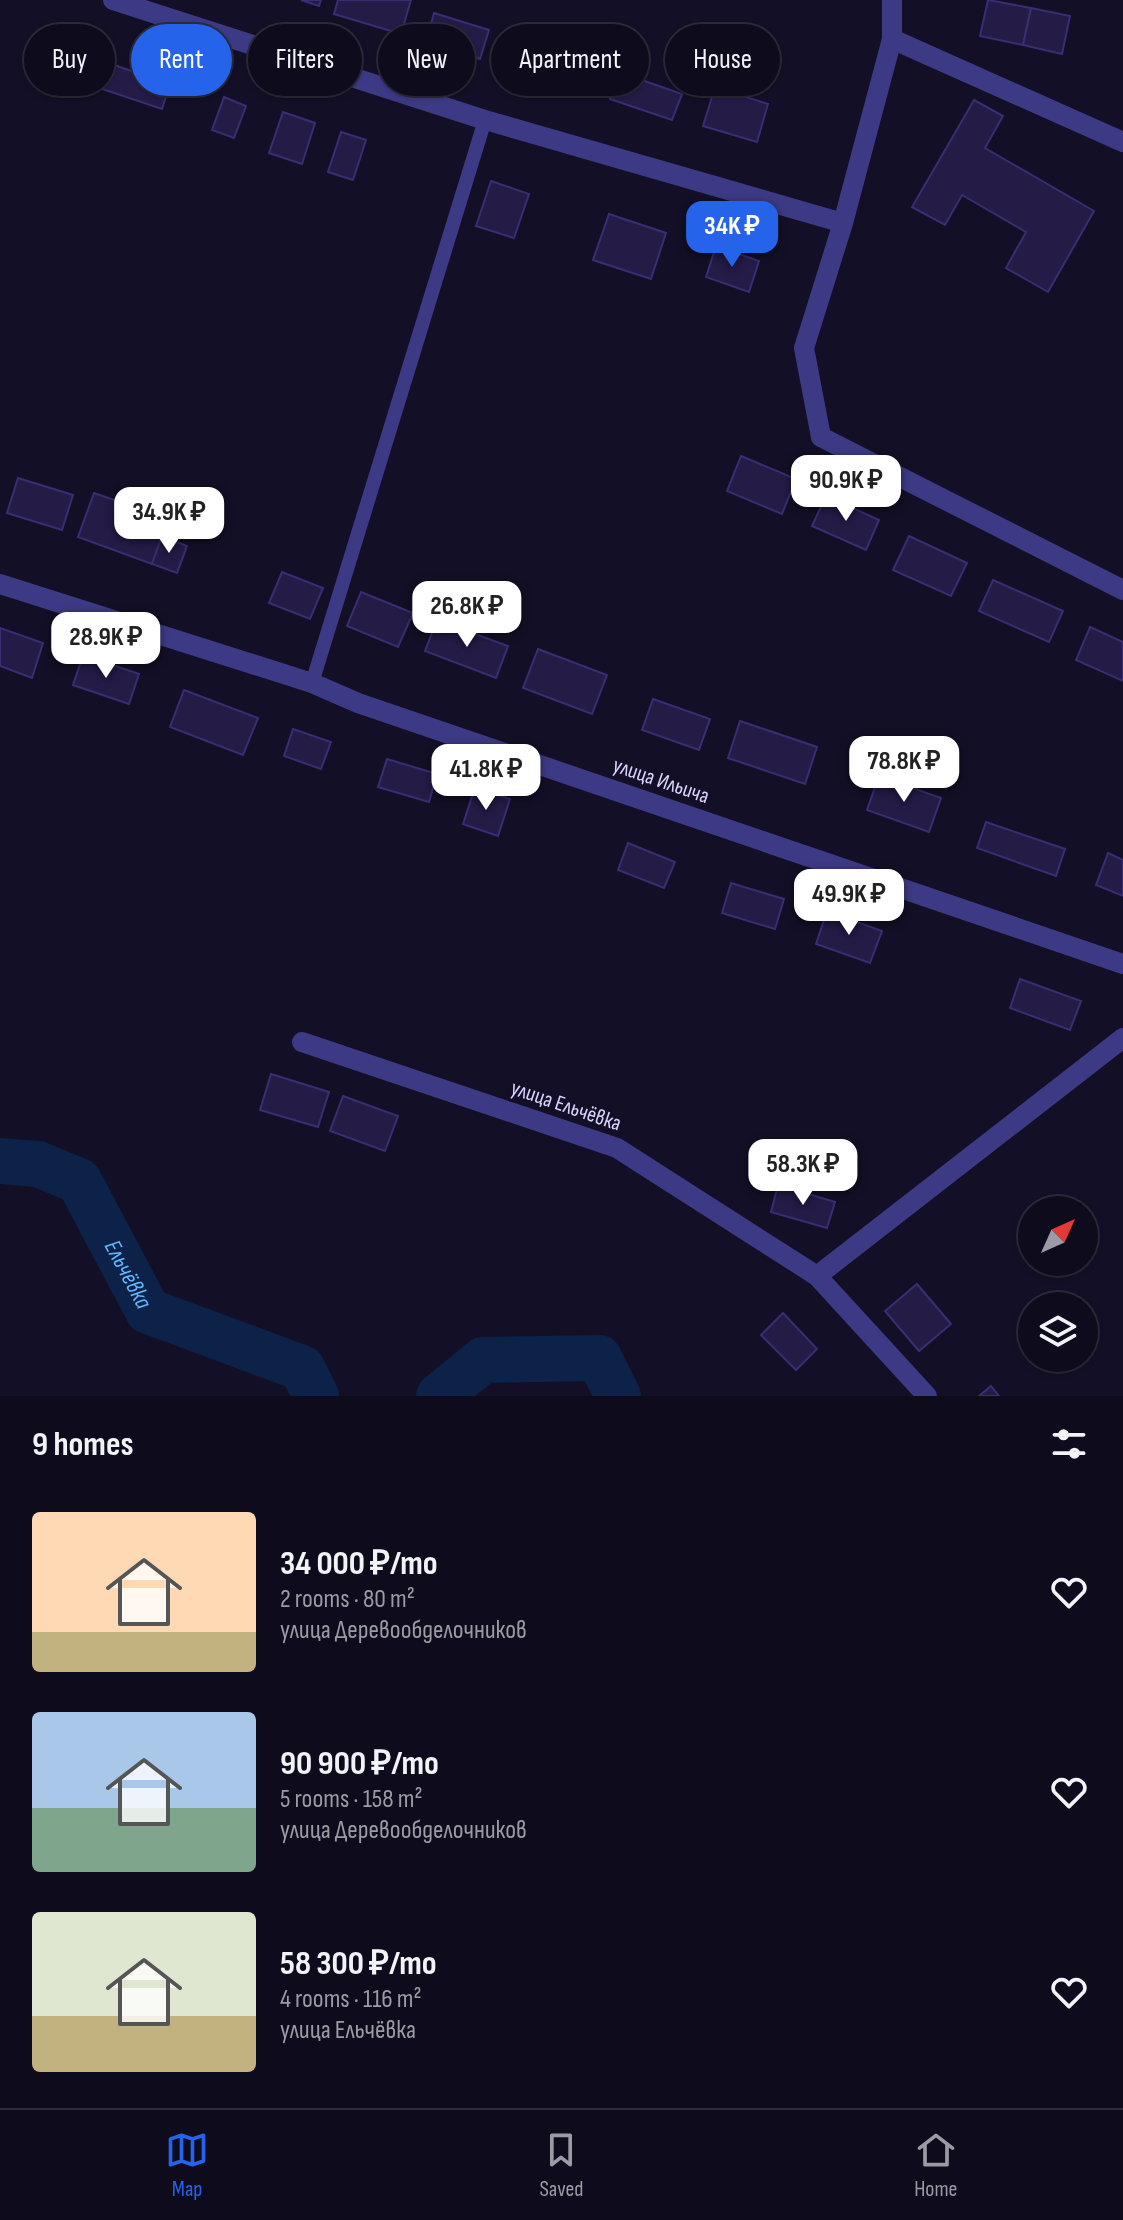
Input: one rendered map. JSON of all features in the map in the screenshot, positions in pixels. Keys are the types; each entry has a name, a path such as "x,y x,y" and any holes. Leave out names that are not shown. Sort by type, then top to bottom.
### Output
{"street":[{"path":"113,0 485,120 843,223"},
{"path":"892,0 892,39 843,223 804,348 821,437 1123,590"},
{"path":"892,39 1123,142"},
{"name":"улица Ильича","path":"0,584 312,683 358,703 1123,964"},
{"path":"817,1276 1123,1038"},
{"name":"улица Ельчёвка","path":"302,1042 617,1148 817,1276 927,1396"}],"lane":[{"path":"312,683 485,120"}],"building":[{"path":"301,0 321,0 319,6"},
{"path":"338,0 411,0 404,24 378,24 378,27 334,14"},
{"path":"988,0 1031,8 1023,45 980,36"},
{"path":"1031,8 1070,16 1062,54 1023,45"},
{"path":"434,13 470,24 431,24"},
{"path":"475,26 489,30 480,59 475,57"},
{"path":"115,65 131,71 131,96 166,96 162,109 115,93"},
{"path":"649,82 665,88 665,96 681,96 672,120 610,99 611,96 649,96"},
{"path":"712,96 743,96 768,104 757,142 703,126"},
{"path":"224,97 246,106 234,138 212,130"},
{"path":"974,100 1003,116 985,148 1094,211 1048,292 1006,268 1026,232 962,195 945,225 912,207"},
{"path":"283,112 315,123 302,164 269,153"},
{"path":"341,132 366,140 353,180 328,172"},
{"path":"491,181 529,194 514,238 476,226"},
{"path":"609,214 666,233 651,279 593,260"},
{"path":"716,246 759,261 749,292 706,277"},
{"path":"741,456 796,479 782,514 727,491"},
{"path":"18,478 73,495 62,530 7,513"},
{"path":"94,493 143,510 137,527 162,536 152,564 78,537"},
{"path":"826,496 879,520 866,550 812,526"},
{"path":"162,536 187,546 177,573 152,564"},
{"path":"909,536 967,563 951,596 893,570"},
{"path":"282,572 323,588 310,619 269,603"},
{"path":"993,580 1063,611 1049,642 979,611"},
{"path":"361,592 413,613 398,647 347,626"},
{"path":"437,620 508,646 496,678 425,651"},
{"path":"1090,627 1123,642 1123,681 1076,660"},
{"path":"0,628 43,643 32,678 0,666"},
{"path":"538,649 607,675 592,714 523,688"},
{"path":"83,655 139,674 129,704 73,685"},
{"path":"184,690 258,718 243,755 170,727"},
{"path":"653,699 710,719 699,750 642,730"},
{"path":"740,721 817,747 805,784 728,758"},
{"path":"293,729 331,742 321,769 284,756"},
{"path":"387,759 437,774 429,802 378,787"},
{"path":"879,776 941,798 929,832 867,810"},
{"path":"475,787 510,799 498,836 463,824"},
{"path":"986,822 1065,849 1056,876 977,848"},
{"path":"628,843 675,862 664,888 618,870"},
{"path":"1108,853 1123,860 1123,896 1096,885"},
{"path":"731,883 784,899 775,929 722,913"},
{"path":"827,911 882,931 870,963 816,944"},
{"path":"1020,979 1081,1001 1070,1030 1010,1008"},
{"path":"271,1074 329,1092 318,1127 260,1110"},
{"path":"343,1096 398,1116 385,1151 330,1131"},
{"path":"778,1185 835,1202 827,1228 771,1212"},
{"path":"917,1284 951,1324 919,1351 885,1311"},
{"path":"783,1313 817,1349 796,1370 761,1335"},
{"path":"991,1386 999,1396 979,1396"}],"waterway":[{"name":"Ельчёвка","path":"0,1161 38,1164 79,1181 148,1311 302,1368 316,1396"},
{"name":"Ельчёвка","path":"439,1396 483,1360 599,1358 618,1396"}]}
